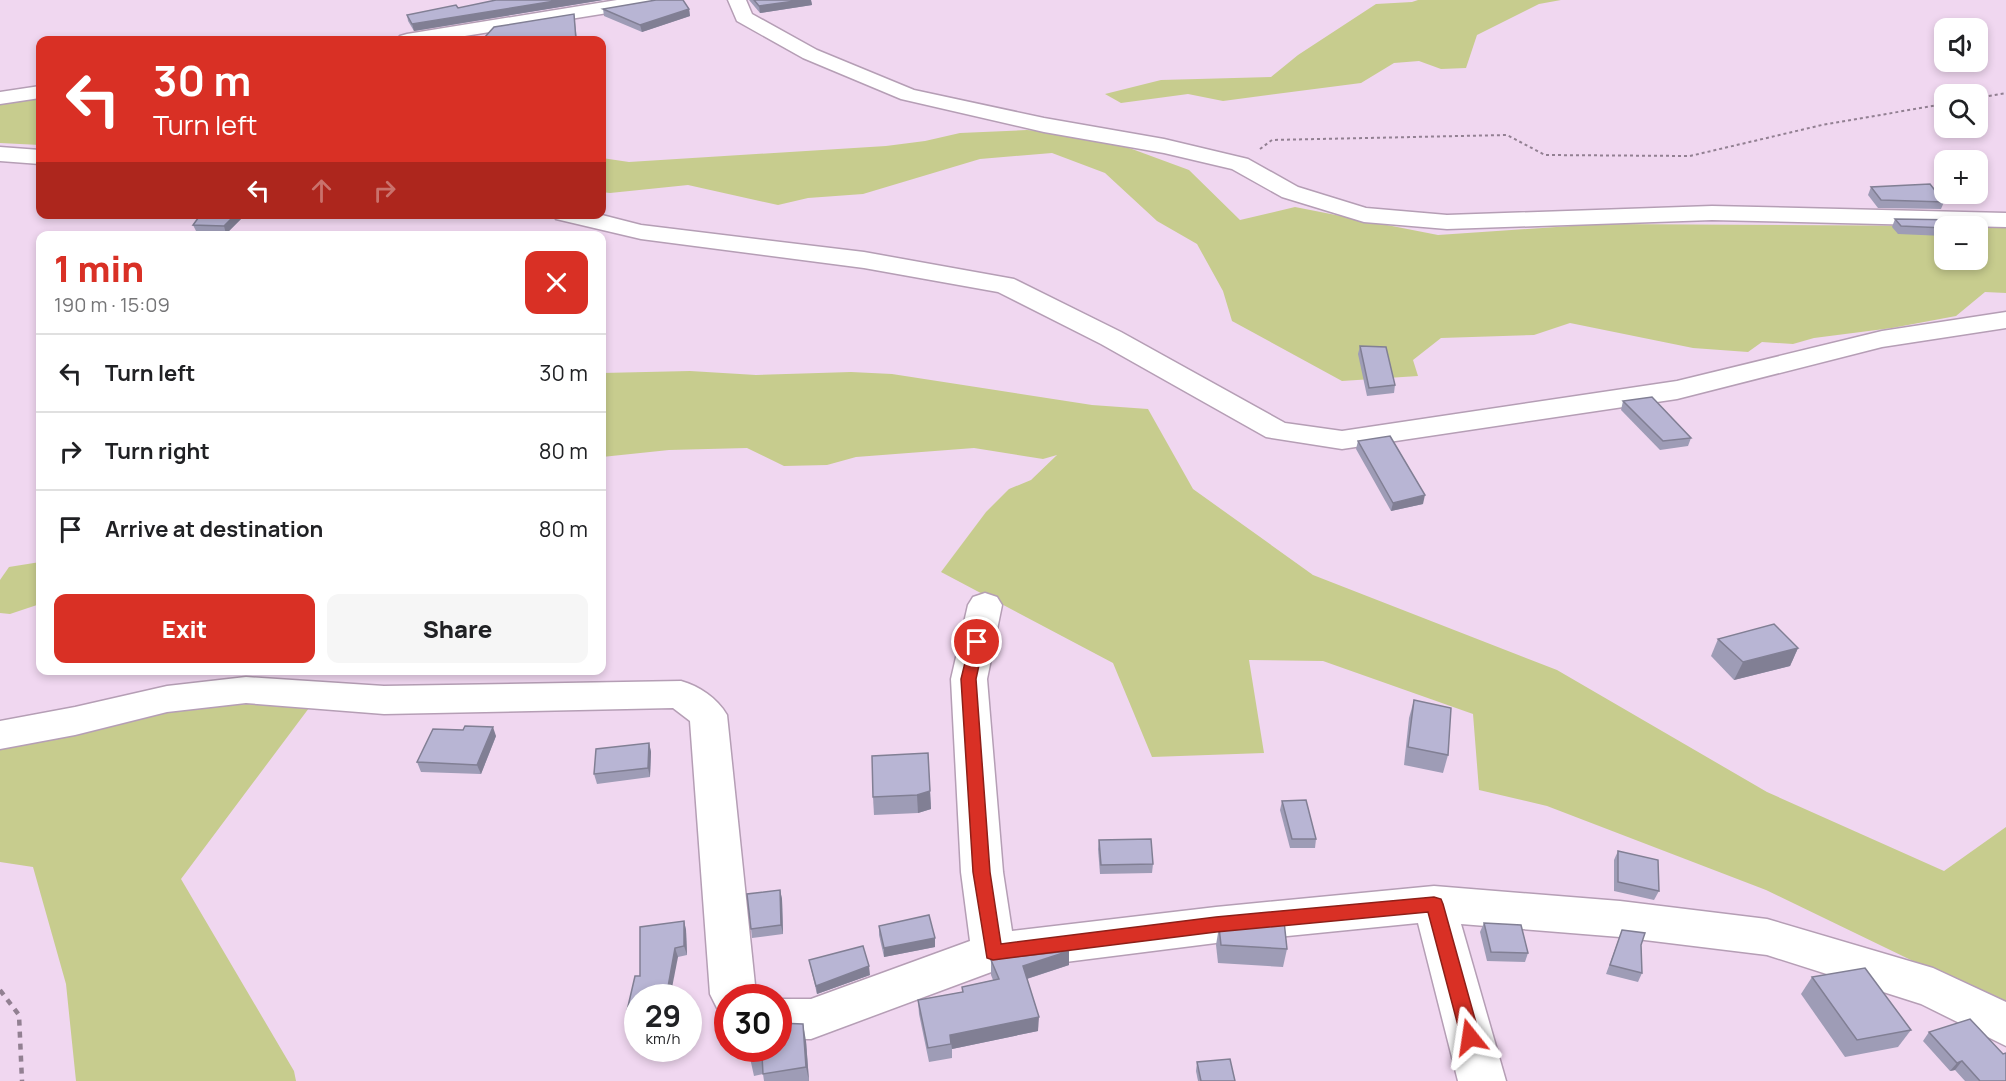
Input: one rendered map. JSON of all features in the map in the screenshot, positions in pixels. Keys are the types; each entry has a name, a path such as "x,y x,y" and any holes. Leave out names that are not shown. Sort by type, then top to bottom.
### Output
{"street":[{"path":"431,36 651,0"},
{"path":"737,0 744,17 763,28 810,54 908,95 1044,125 1164,146 1240,164 1290,192 1364,215 1447,222 1712,213 2006,220"},
{"path":"0,98 36,93"},
{"path":"0,154 36,157"},
{"path":"587,219 641,231 864,260 1005,285 1111,338 1277,431 1342,440 1677,390 1882,339 2006,320"},
{"path":"985,605 969,679 982,872 993,952"},
{"path":"0,735 75,721 167,699 246,690 384,700 681,694 708,715 732,984"},
{"path":"1434,904 1482,1081"},
{"path":"792,1019 811,1019 993,952 1216,925 1434,904 1620,919 1767,937 1933,988 2006,1025"}],"path":[{"path":"1988,96 2006,93"},
{"path":"1240,164 1272,140 1507,135 1545,155 1690,156 1822,125 1934,106"},
{"path":"0,990 19,1015 22,1081"}],"green space":[{"path":"1418,0 1561,0 1539,4 1477,35 1466,68 1441,69 1419,61 1394,63 1361,83 1223,101 1188,94 1121,103 1105,94 1161,80 1271,77 1298,55 1376,4"},
{"path":"36,87 36,145 0,143 0,92"},
{"path":"1027,130 1082,135 1132,149 1189,170 1240,220 1295,207 1438,235 1600,224 1934,226 1934,270 1988,270 1988,227 2006,228 2006,293 1985,292 1956,316 1892,328 1814,338 1793,344 1762,342 1748,352 1693,348 1570,323 1534,335 1441,338 1413,360 1418,376 1342,381 1232,321 1223,291 1197,244 1157,221 1105,173 1052,153 980,159 863,194 808,198 778,205 688,185 606,192 606,159 629,162 886,146 925,141 960,133"},
{"path":"690,371 756,375 851,372 892,374 1092,405 1148,409 1193,489 1313,575 1557,670 1767,792 1944,871 2006,827 2006,1006 1766,890 1547,806 1479,790 1473,714 1323,661 1249,660 1264,753 1152,757 1113,663 941,572 986,512 1009,489 1031,480 1057,455 1043,459 974,448 856,457 827,465 784,466 747,448 669,450 606,457 606,373"},
{"path":"36,563 36,605 10,614 0,613 0,580 9,567"},
{"path":"248,704 309,708 181,879 294,1071 296,1081 76,1081 66,984 33,867 0,862 0,744 162,709"}],"building":[{"path":"496,0 561,0 412,24 407,15 456,5 458,8"},
{"path":"656,0 683,0 689,9 640,25 603,9"},
{"path":"754,0 802,0 759,6"},
{"path":"574,14 576,36 486,36 494,27"},
{"path":"1930,184 1934,189 1934,202 1881,200 1871,187"},
{"path":"197,219 231,219 224,226 193,225"},
{"path":"1895,219 1934,220 1934,228 1901,226"},
{"path":"1360,346 1386,347 1395,385 1369,388"},
{"path":"1652,397 1691,438 1663,441 1623,401"},
{"path":"1390,436 1425,495 1393,503 1358,441"},
{"path":"1774,624 1798,648 1743,662 1718,639"},
{"path":"1414,700 1451,708 1448,755 1408,747"},
{"path":"465,726 493,727 477,765 417,762 433,729 463,730"},
{"path":"649,743 648,768 594,774 596,749"},
{"path":"928,753 930,791 917,795 873,797 872,756"},
{"path":"1306,800 1316,839 1292,839 1282,801"},
{"path":"1151,839 1153,864 1101,865 1099,840"},
{"path":"1618,851 1658,860 1659,891 1618,882"},
{"path":"780,890 781,925 751,929 747,894"},
{"path":"929,915 935,938 884,948 879,926"},
{"path":"684,921 684,946 675,948 669,984 633,984 635,976 640,976 640,927"},
{"path":"1284,921 1287,949 1221,945 1219,927"},
{"path":"1484,923 1521,925 1528,953 1491,952"},
{"path":"1622,930 1645,933 1641,945 1642,973 1610,965"},
{"path":"863,946 869,966 816,986 809,960"},
{"path":"1069,951 1023,966 1039,1017 950,1035 951,1044 928,1048 918,1000 963,992 962,987 999,979 991,960 994,959"},
{"path":"1865,968 1911,1030 1857,1040 1812,977"},
{"path":"1970,1019 2003,1054 2006,1053 2006,1081 1980,1081 1962,1061 1957,1063 1929,1032"},
{"path":"792,1024 803,1024 806,1067 763,1074 762,1062 792,1062"},
{"path":"1230,1059 1235,1081 1201,1081 1197,1062"}],"route":[{"path":"977,642 969,679 982,872 993,952 1216,925 1434,904 1470,1037"}]}
